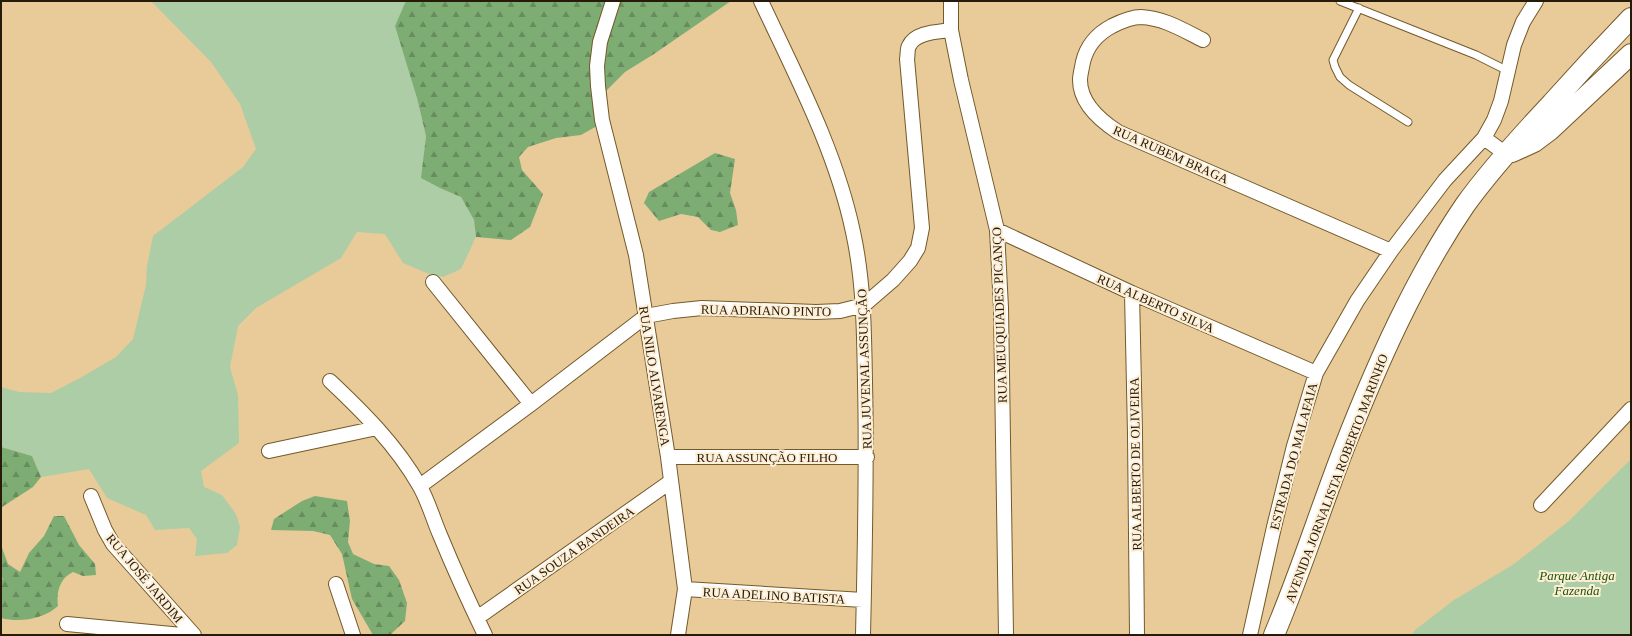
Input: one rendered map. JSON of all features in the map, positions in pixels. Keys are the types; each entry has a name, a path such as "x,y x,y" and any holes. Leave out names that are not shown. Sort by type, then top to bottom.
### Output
{"main road":[{"name":"AVENIDA JORNALISTA ROBERTO MARINHO","path":"1276,632 1344,448 1393,332 1412,294 1441,243 1466,204 1506,154 1631,18"},
{"path":"1506,154 1519,150 1534,142 1550,130 1631,54"}],"street":[{"name":"RUA NILO ALVARENGA","path":"613,1 600,42 597,66 602,120 636,256 668,457 670,482 683,566 685,589 678,635"},
{"name":"RUA JUVENAL ASSUNÇÃO","path":"761,1 822,134 841,183 854,233 864,305 867,457 863,635"},
{"name":"RUA MEUQUIADES PICANÇO","path":"951,1 951,30 961,80 997,230 1001,308 1006,635"},
{"name":"ESTRADA DO MALAFAIA","path":"1250,635 1272,534 1294,446 1316,373 1357,301 1391,251 1446,180 1484,138 1494,120 1501,101 1514,45 1524,22 1536,1"},
{"name":"RUA RUBEM BRAGA","path":"1203,40 1165,21 1140,17 1119,22 1100,33 1086,52 1080,80 1084,95 1092,110 1106,124 1118,132 1391,251"},
{"name":"RUA ADRIANO PINTO","path":"420,486 646,316 702,308 816,312 840,311 864,305 894,280 910,261 918,248 922,228 914,121 907,59 909,46 915,39 926,34 951,30"},
{"path":"1484,138 1506,154"},
{"name":"RUA ALBERTO SILVA","path":"997,230 1132,294 1316,373"},
{"path":"433,282 467,327 531,404"},
{"name":"RUA ALBERTO DE OLIVEIRA","path":"1132,294 1137,635"},
{"path":"330,381 377,428 420,486 485,635"},
{"path":"1540,505 1631,409"},
{"path":"270,451 377,428"},
{"name":"RUA ASSUNÇÃO FILHO","path":"668,457 867,457"},
{"name":"RUA SOUZA BANDEIRA","path":"477,618 670,482"},
{"name":"RUA JOSÉ JARDIM","path":"91,496 105,530 113,544 194,635"},
{"path":"336,584 353,635"},
{"name":"RUA ADELINO BATISTA","path":"685,589 863,600"},
{"path":"67,624 182,635"}],"lane":[{"path":"1340,1 1476,55 1508,71"},
{"path":"1359,8 1333,60 1335,67 1340,77 1349,85 1408,122"}],"green space":[{"path":"151,1 406,1 417,98 426,136 424,155 442,189 461,197 474,220 476,237 461,269 443,277 429,274 403,263 385,234 357,232 341,258 256,308 238,326 230,367 238,395 239,443 201,471 204,487 222,495 236,514 240,527 237,545 227,553 195,556 197,539 189,528 155,530 146,515 107,498 89,469 41,477 32,456 1,447 1,387 19,392 51,393 116,357 133,339 146,285 147,266 153,236 243,167 256,149 240,104 211,62"},
{"path":"406,1 731,1 625,72 598,99 597,126 581,135 556,138 528,147 519,157 522,170 543,194 530,227 511,240 476,237 474,220 461,197 421,178 426,136 417,98 395,26"},
{"path":"715,153 735,159 730,193 736,210 738,225 720,232 711,230 698,217 681,214 659,221 644,203 649,192"},
{"path":"1,447 32,456 41,477 33,487 2,507 1,512"},
{"name":"Parque Antiga Fazenda","path":"1631,459 1631,635 1412,635 1415,630 1454,600 1514,564 1569,521"},
{"path":"315,496 347,501 350,521 348,542 353,554 374,564 389,566 399,580 407,603 405,621 390,635 373,635 352,599 342,554 330,535 313,531 271,530 274,519 302,501"},
{"path":"54,516 64,516 79,545 95,564 96,575 83,576 73,572 65,578 58,591 58,606 46,614 24,620 1,618 1,581 3,579 1,576 1,545 8,564 20,572 29,553 44,536"}]}
